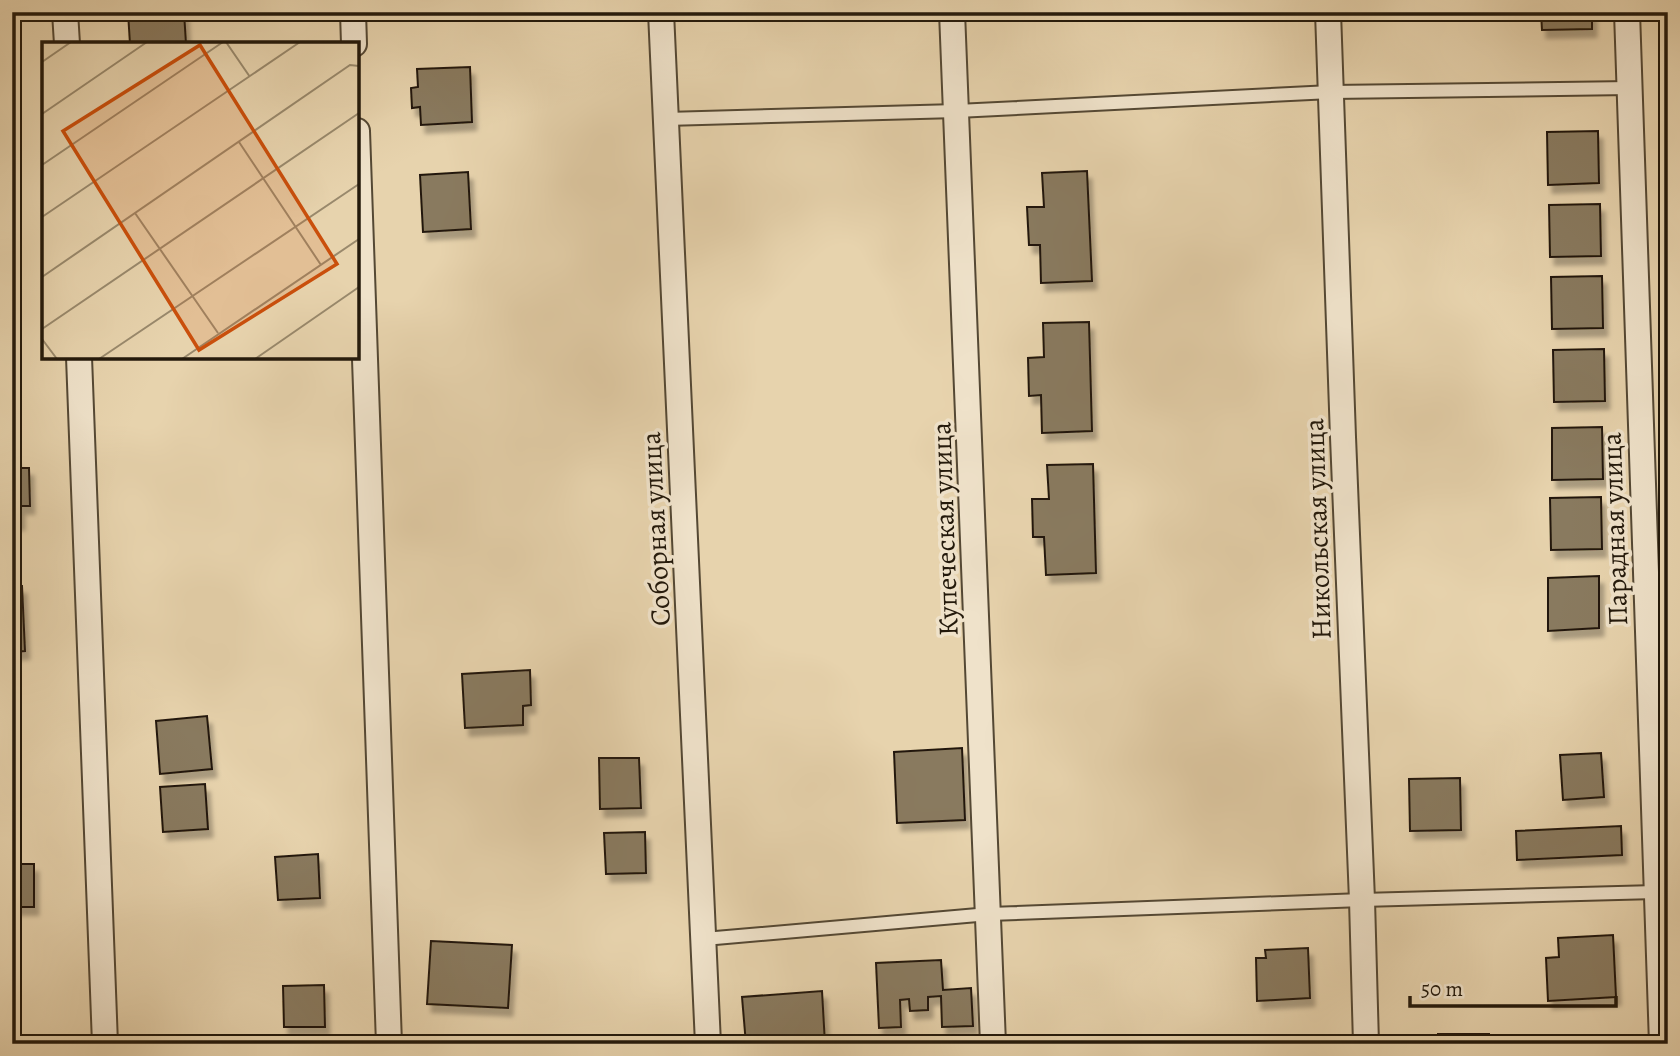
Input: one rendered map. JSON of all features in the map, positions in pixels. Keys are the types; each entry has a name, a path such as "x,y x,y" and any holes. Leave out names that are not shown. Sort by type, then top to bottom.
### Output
{"street":[{"path":"65,12 66,42"},
{"path":"353,12 354,42"},
{"name":"Соборная улица","path":"661,12 708,1044"},
{"name":"Купеческая улица","path":"952,12 993,1044"},
{"name":"Никольская улица","path":"1328,12 1366,1044"},
{"name":"Парадная улица","path":"1627,12 1662,1044"},
{"path":"359,188 389,1044"},
{"path":"79,359 105,1044"}],"lane":[{"path":"666,119 957,111 1331,92 1629,88"},
{"path":"704,939 989,914 1656,892"}],"building":[{"path":"128,12 184,12 186,42 130,42"},
{"path":"1541,12 1592,12 1592,29 1542,30"},
{"path":"470,67 472,122 421,125 420,107 412,108 411,88 418,87 417,69"},
{"path":"1598,131 1599,183 1548,185 1547,132"},
{"path":"1087,171 1092,281 1041,283 1040,245 1029,245 1027,207 1044,207 1042,173"},
{"path":"468,172 471,229 423,232 420,175"},
{"path":"1600,204 1601,256 1550,257 1549,205"},
{"path":"1602,276 1603,328 1552,329 1551,277"},
{"path":"1089,322 1092,431 1042,433 1041,395 1029,396 1028,358 1044,357 1043,323"},
{"path":"1604,349 1605,401 1554,402 1553,350"},
{"path":"1602,427 1603,479 1552,480 1552,428"},
{"path":"12,457 15,457 15,468 29,468 30,506 20,506 20,522 12,522"},
{"path":"1093,464 1096,573 1046,575 1044,537 1033,537 1032,499 1049,499 1047,465"},
{"path":"1601,497 1602,549 1551,550 1550,498"},
{"path":"1599,576 1599,628 1548,631 1548,578"},
{"path":"12,586 22,586 25,651 12,652"},
{"path":"530,670 531,705 523,706 523,725 465,728 462,674"},
{"path":"207,716 212,769 160,774 156,721"},
{"path":"962,748 965,820 897,823 894,752"},
{"path":"1601,753 1604,797 1563,800 1560,755"},
{"path":"599,758 639,758 641,808 600,809"},
{"path":"1460,778 1461,830 1410,831 1409,779"},
{"path":"205,784 208,829 163,832 160,787"},
{"path":"1621,826 1622,855 1517,860 1516,831"},
{"path":"645,832 646,873 606,874 604,833"},
{"path":"318,854 320,898 278,900 275,857"},
{"path":"12,864 34,864 34,907 12,907"},
{"path":"1613,935 1616,997 1548,1001 1546,958 1559,957 1558,938"},
{"path":"431,941 512,945 508,1008 427,1004"},
{"path":"1308,948 1310,998 1257,1001 1256,958 1266,958 1265,950"},
{"path":"941,960 943,990 971,988 973,1026 942,1027 941,996 928,997 928,1010 910,1011 909,999 900,1000 901,1027 879,1028 876,963"},
{"path":"324,985 325,1027 284,1027 283,986"},
{"path":"822,991 825,1044 746,1044 742,997"},
{"path":"1438,1034 1489,1034 1489,1044 1438,1044"},
{"path":"511,1040 511,1044 436,1044"}]}
